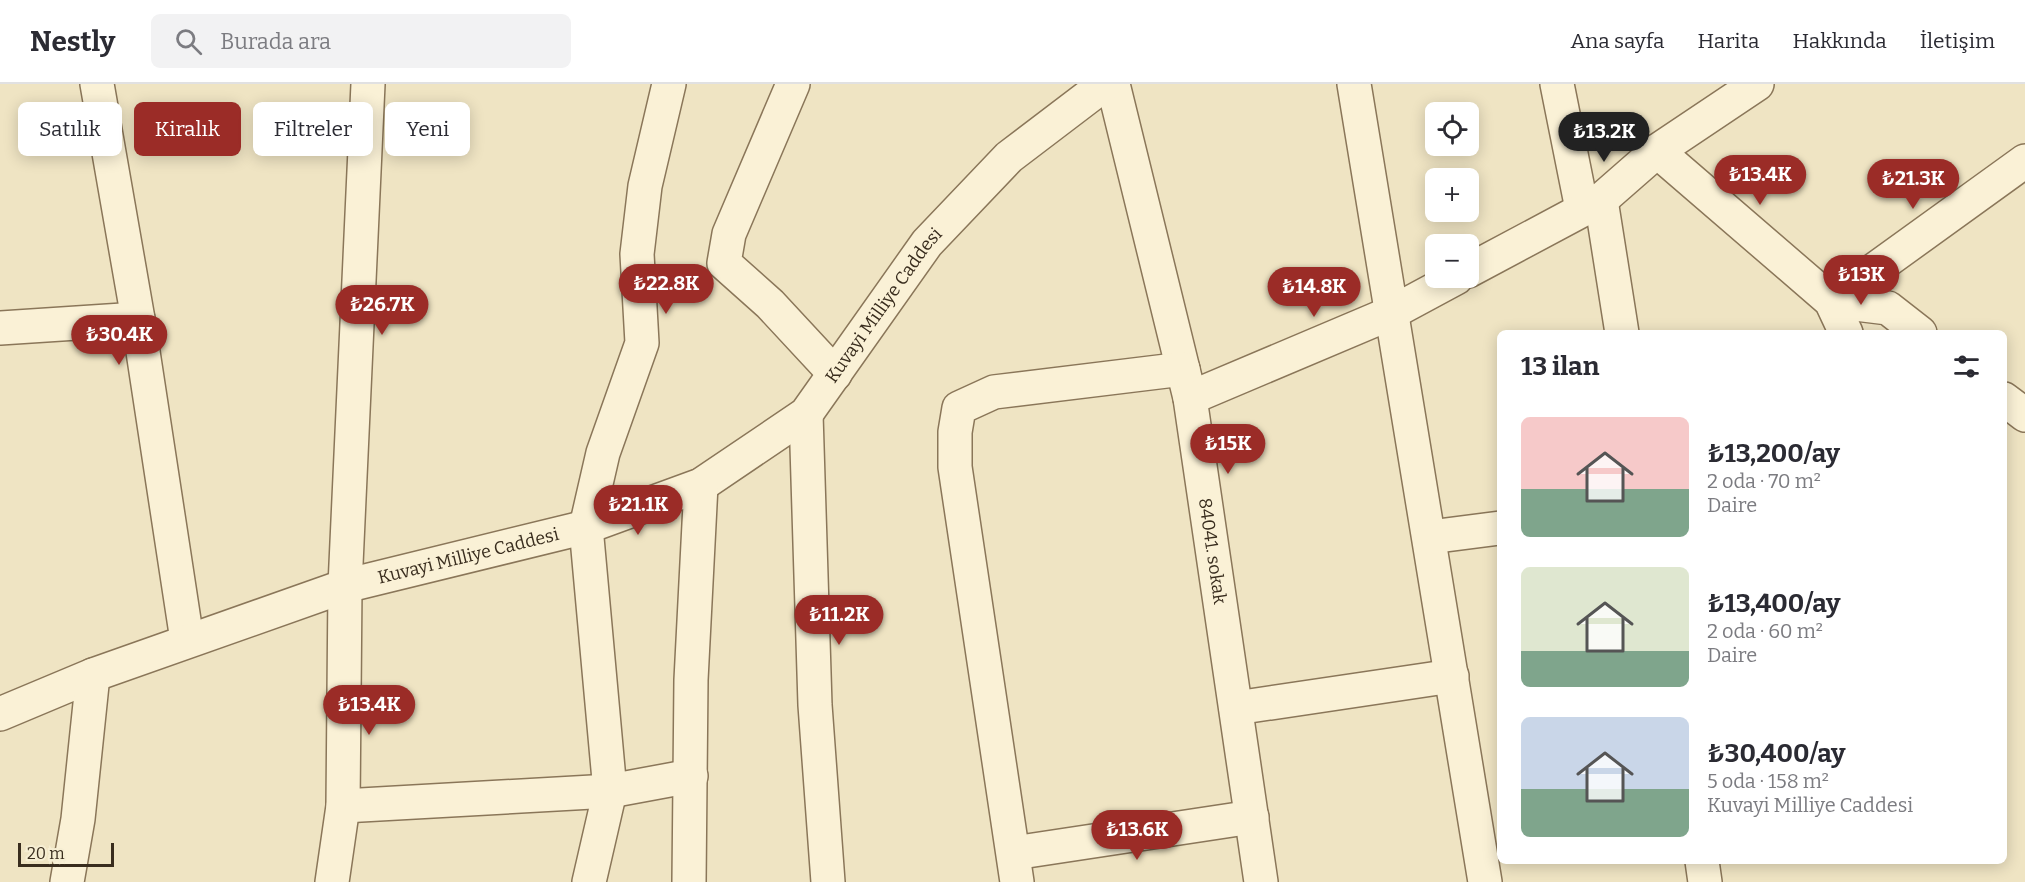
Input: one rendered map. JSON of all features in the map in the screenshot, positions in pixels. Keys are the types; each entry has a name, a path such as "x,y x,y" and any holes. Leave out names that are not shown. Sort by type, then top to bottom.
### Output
{"street":[{"path":"97,84 138,319 187,640"},
{"path":"332,882 343,806 345,586 368,84"},
{"path":"589,882 610,791 586,527 603,453 642,343 637,254 645,186 669,84"},
{"path":"793,84 729,234 724,263 770,304 835,374"},
{"name":"Kuvayi Milliye Caddesi","path":"0,714 93,675 187,640 345,586 586,527 701,485 806,414 927,243 1009,157 1105,84"},
{"name":"84041. sokak","path":"1113,84 1187,383 1262,882"},
{"path":"1354,84 1485,882"},
{"path":"1557,84 1592,204 1621,330"},
{"path":"1479,265 1592,204 1656,151 1757,84"},
{"path":"1656,151 1831,301 1845,330"},
{"path":"1831,301 2025,162"},
{"path":"1252,817 1015,868 955,467 958,408 994,392 1187,383 1391,313 1437,288"},
{"path":"1831,301 1888,308 1916,330"},
{"path":"0,328 138,319"},
{"path":"2007,401 2025,415"},
{"path":"806,414 815,705 828,882"},
{"path":"689,882 691,680 701,485"},
{"path":"1430,537 1497,528"},
{"path":"67,882 78,819 93,675"},
{"path":"1236,708 1452,676"},
{"path":"343,806 610,791 690,776"},
{"path":"1702,864 1705,882"}]}
